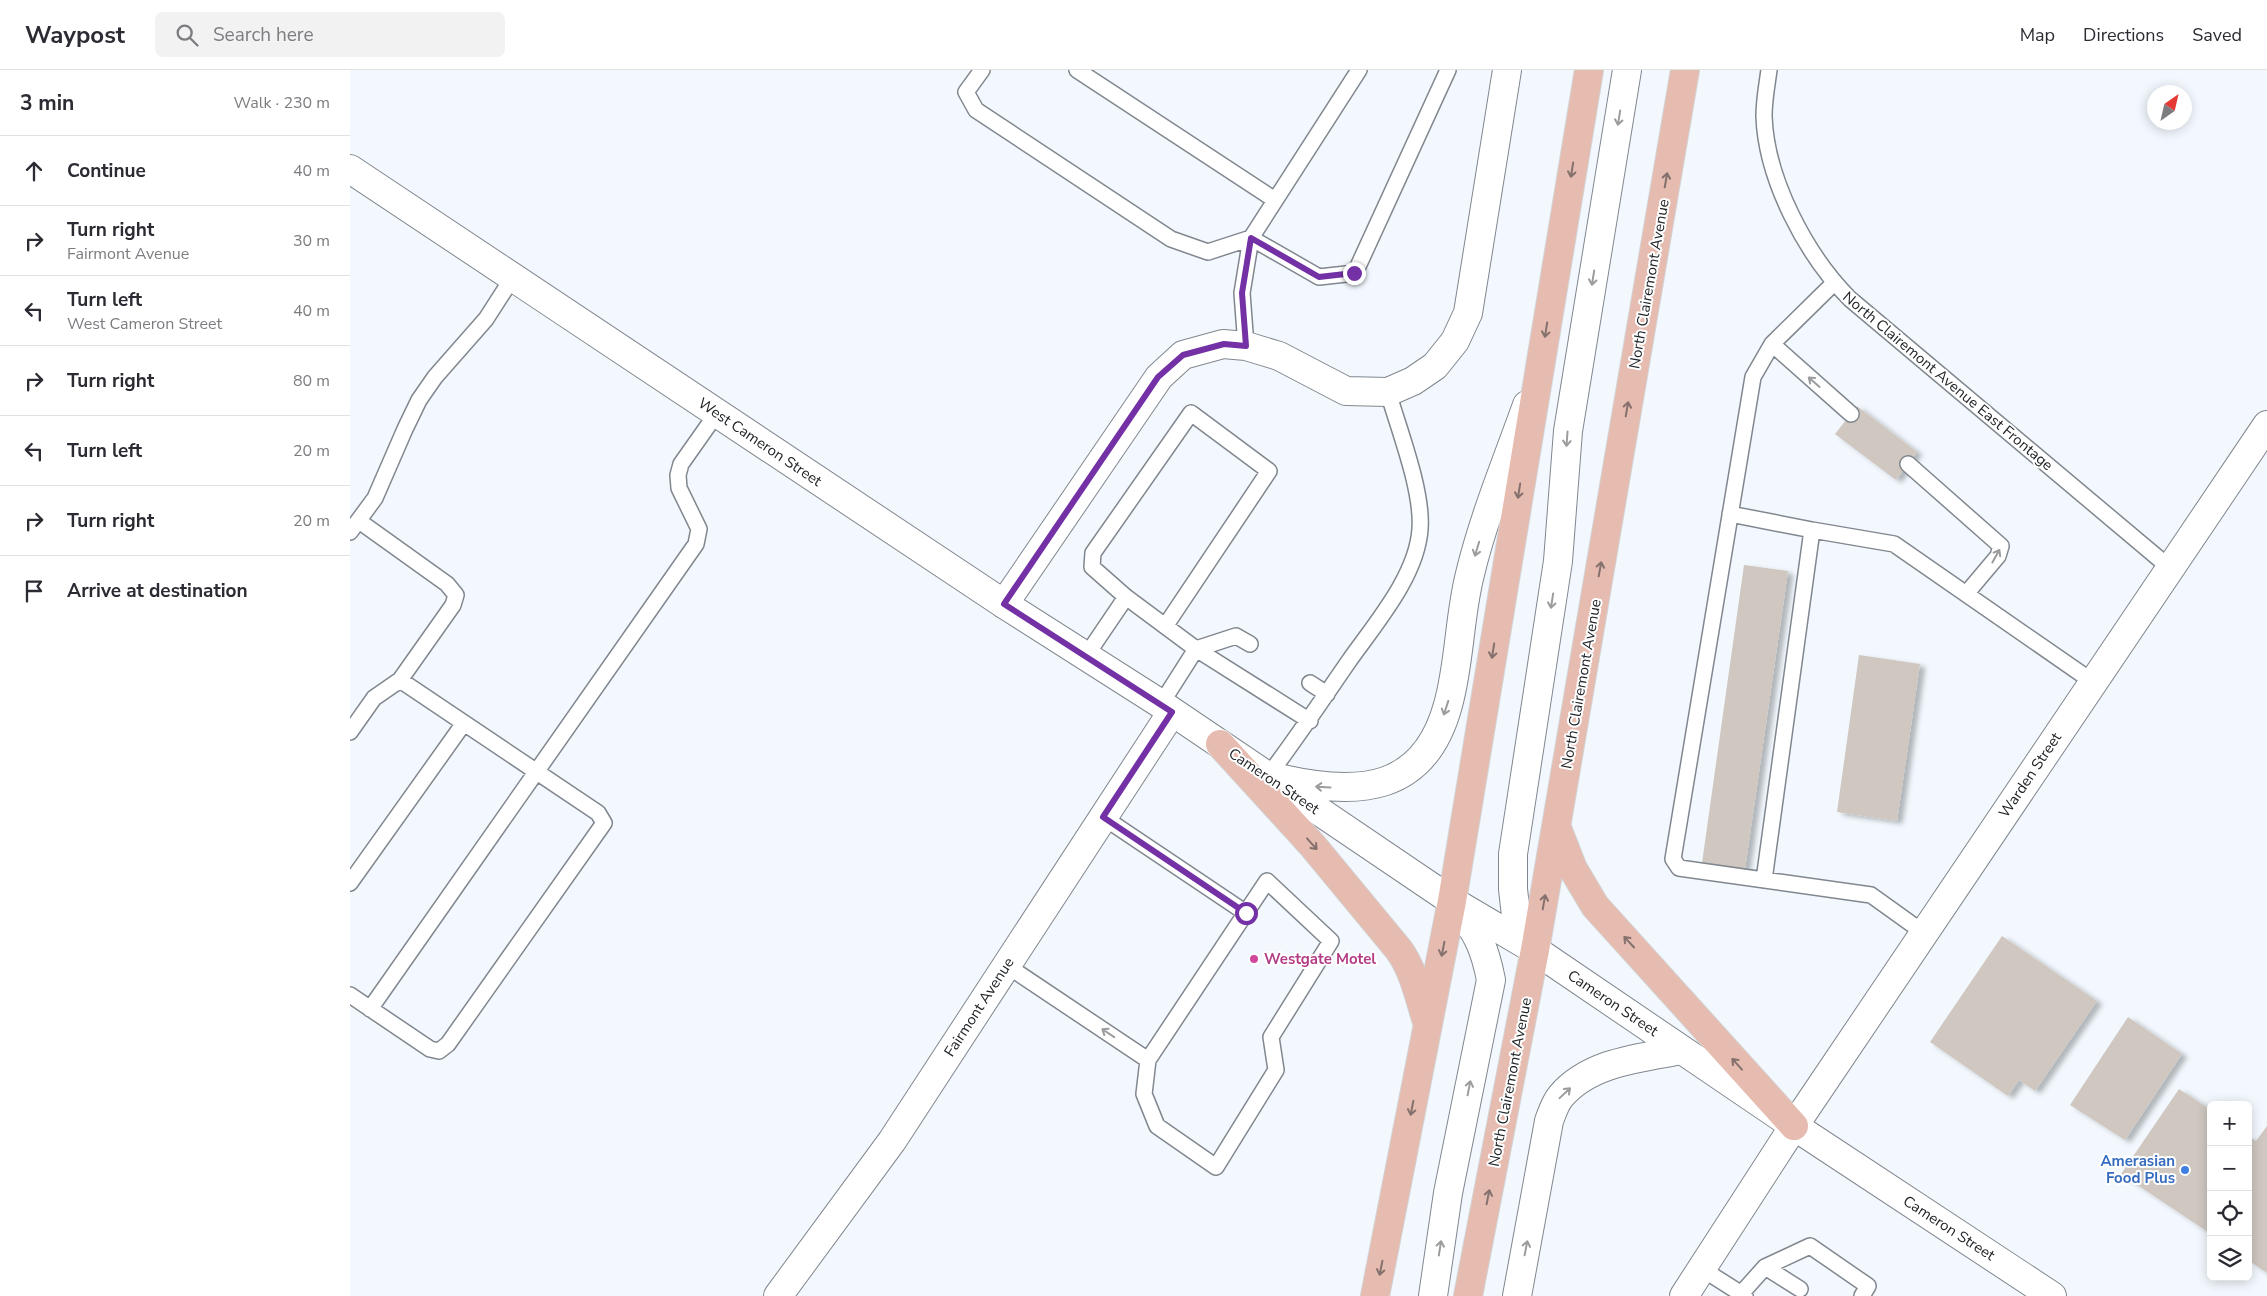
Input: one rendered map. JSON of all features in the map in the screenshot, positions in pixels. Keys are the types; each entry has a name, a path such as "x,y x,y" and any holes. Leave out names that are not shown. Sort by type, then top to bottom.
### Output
{"main road":[{"path":"1004,604 1158,377 1183,355 1224,344 1246,346 1279,356 1346,391 1388,392 1413,381 1435,366 1455,341 1468,313 1507,70"},
{"path":"1375,1296 1452,901 1589,70"},
{"path":"1536,950 1516,916 1513,889 1513,854 1558,561 1568,431 1627,70"},
{"name":"North Clairemont Avenue","path":"1468,1296 1536,950 1685,70"},
{"name":"West Cameron Street","path":"350,169 1004,604 1166,708"},
{"path":"1268,776 1314,786 1350,788 1373,786 1401,774 1421,757 1434,741 1448,705 1470,574 1492,500 1539,371"},
{"name":"Warden Street","path":"1794,1126 2267,425"},
{"name":"Cameron Street","path":"1166,708 1452,901 1536,950 1794,1126 2052,1296"},
{"name":"Fairmont Avenue","path":"778,1296 892,1141 1103,817 1166,708"},
{"path":"1220,744 1313,846 1376,919 1403,955 1414,977 1428,1026"},
{"path":"1556,827 1573,869 1595,906 1794,1126 1684,1296"},
{"path":"1433,1296 1448,1193 1491,980 1488,963 1475,930 1452,901"},
{"path":"1517,1296 1549,1121 1560,1097 1579,1080 1610,1064 1682,1050"}],"lane":[{"path":"982,70 966,92 976,110 1171,239 1208,252 1251,238 1319,277 1354,273 1448,70"},
{"path":"1076,70 1275,200"},
{"path":"1246,346 1242,293 1251,238 1358,70"},
{"name":"North Clairemont Avenue East Frontage","path":"1770,70 1764,115 1767,140 1779,188 1801,232 1834,283 1850,299 2170,568"},
{"path":"350,732 374,698 400,680 453,606 456,595 447,584 354,526 375,498 419,400 435,377 486,319 513,277"},
{"path":"1834,283 1772,344 1753,377 1673,859 1679,868 1871,895 1924,933"},
{"path":"1772,344 1851,414"},
{"path":"1268,776 1310,721 1395,595 1413,561 1420,529 1419,499 1388,392"},
{"path":"370,1009 696,544 699,529 679,488 678,475 682,464 717,413"},
{"path":"1166,625 1269,471 1191,414 1093,553 1090,561 1092,567 1126,597 1196,649 1310,721"},
{"path":"1908,464 2001,546 1998,556 1966,594"},
{"path":"1730,514 1894,544 2093,682"},
{"path":"1764,880 1812,530"},
{"path":"1086,656 1126,597"},
{"path":"1166,708 1196,649 1236,636 1250,644"},
{"path":"350,995 430,1049 439,1051 448,1044 604,823 598,813 400,680"},
{"path":"1310,683 1327,694"},
{"path":"350,883 464,723"},
{"path":"1103,817 1246,913"},
{"path":"1266,881 1331,941 1271,1037 1276,1070 1216,1167 1157,1126 1144,1094 1148,1060 1246,913 1266,881"},
{"path":"1006,965 1148,1060"},
{"path":"1702,1269 1742,1295 1765,1267 1810,1246 1868,1286 1862,1296"},
{"path":"1765,1267 1800,1289"}],"building":[{"path":"1857,406 1917,452 1896,480 1835,434"},
{"path":"1744,565 1788,571 1745,869 1702,863"},
{"path":"1859,655 1920,664 1897,821 1837,812"},
{"path":"2002,936 2097,1001 2035,1091 2019,1080 2008,1096 1930,1042"},
{"path":"2128,1017 2182,1054 2125,1140 2070,1105"},
{"path":"2179,1089 2207,1107 2207,1231 2121,1174"},
{"path":"2267,1126 2267,1273 2252,1263 2252,1138 2256,1141"}],"place":[{"name":"Westgate Motel","path":"1254,959"},
{"name":"Amerasian Food Plus","path":"2185,1170"}],"route":[{"path":"1246,913 1103,817 1172,712 1004,604 1158,377 1183,355 1224,344 1246,346 1242,293 1251,238 1319,277 1354,273"}]}
